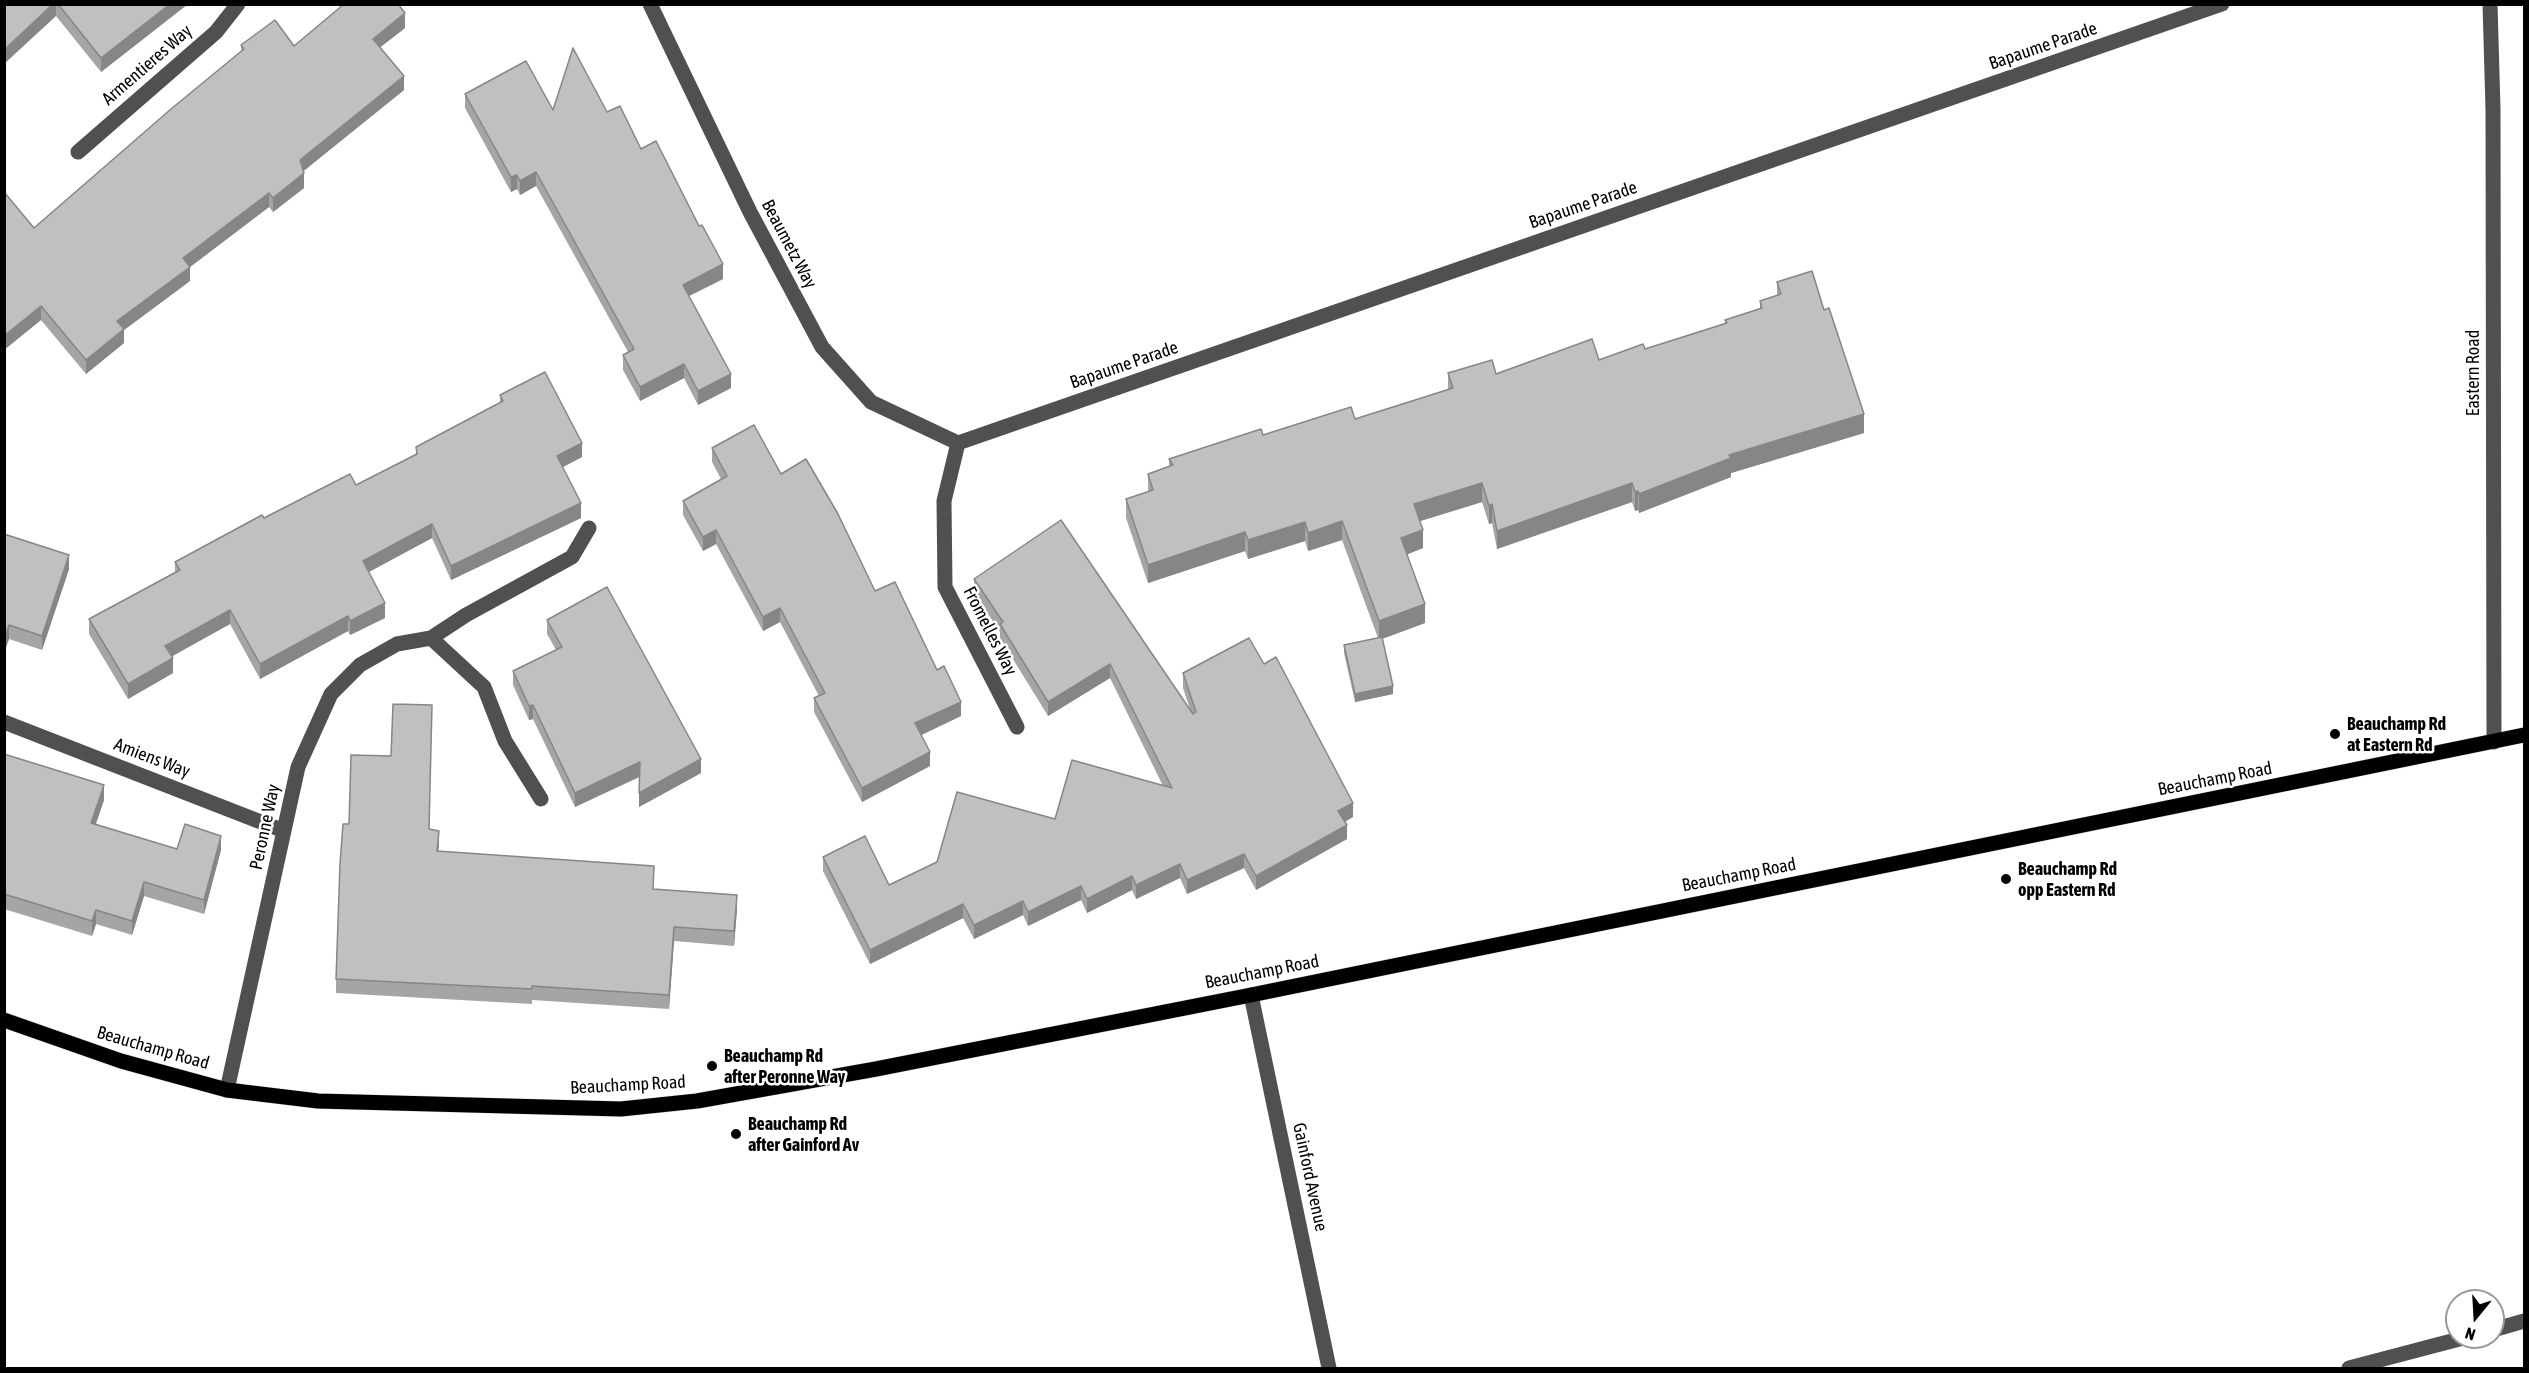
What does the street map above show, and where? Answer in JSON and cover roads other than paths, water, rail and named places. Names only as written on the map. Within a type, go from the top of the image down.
[{"type":"main road","name":"Beauchamp Road","points":[[4,1020],[121,1061],[227,1090],[318,1101],[621,1109],[697,1101],[876,1069],[1251,994],[2524,735]]},
{"type":"street","name":"Armentieres Way","points":[[78,152],[216,32],[238,4]]},
{"type":"street","name":"Beaumetz Way","points":[[650,4],[750,212],[822,347],[871,402],[958,443]]},
{"type":"street","name":"Bapaume Parade","points":[[958,443],[2222,4]]},
{"type":"street","name":"Eastern Road","points":[[2490,4],[2493,109],[2494,742]]},
{"type":"street","name":"Fromelles Way","points":[[958,443],[944,501],[945,587],[1017,727]]},
{"type":"street","name":"Peronne Way","points":[[227,1090],[298,766],[332,694],[360,665],[397,644],[431,638],[466,615],[572,557],[589,528]]},
{"type":"street","points":[[431,638],[484,687],[505,741],[541,799]]},
{"type":"street","name":"Amiens Way","points":[[4,722],[284,831]]},
{"type":"street","name":"Gainford Avenue","points":[[1251,994],[1329,1368]]},
{"type":"street","points":[[2505,1327],[2524,1321]]},
{"type":"street","points":[[2349,1368],[2445,1343]]},
{"type":"place","name":"Beauchamp Rd at Eastern Rd","points":[[2335,734]]},
{"type":"place","name":"Beauchamp Rd opp Eastern Rd","points":[[2006,879]]},
{"type":"place","name":"Beauchamp Rd after Peronne Way","points":[[712,1066]]},
{"type":"place","name":"Beauchamp Rd after Gainford Av","points":[[736,1134]]}]
